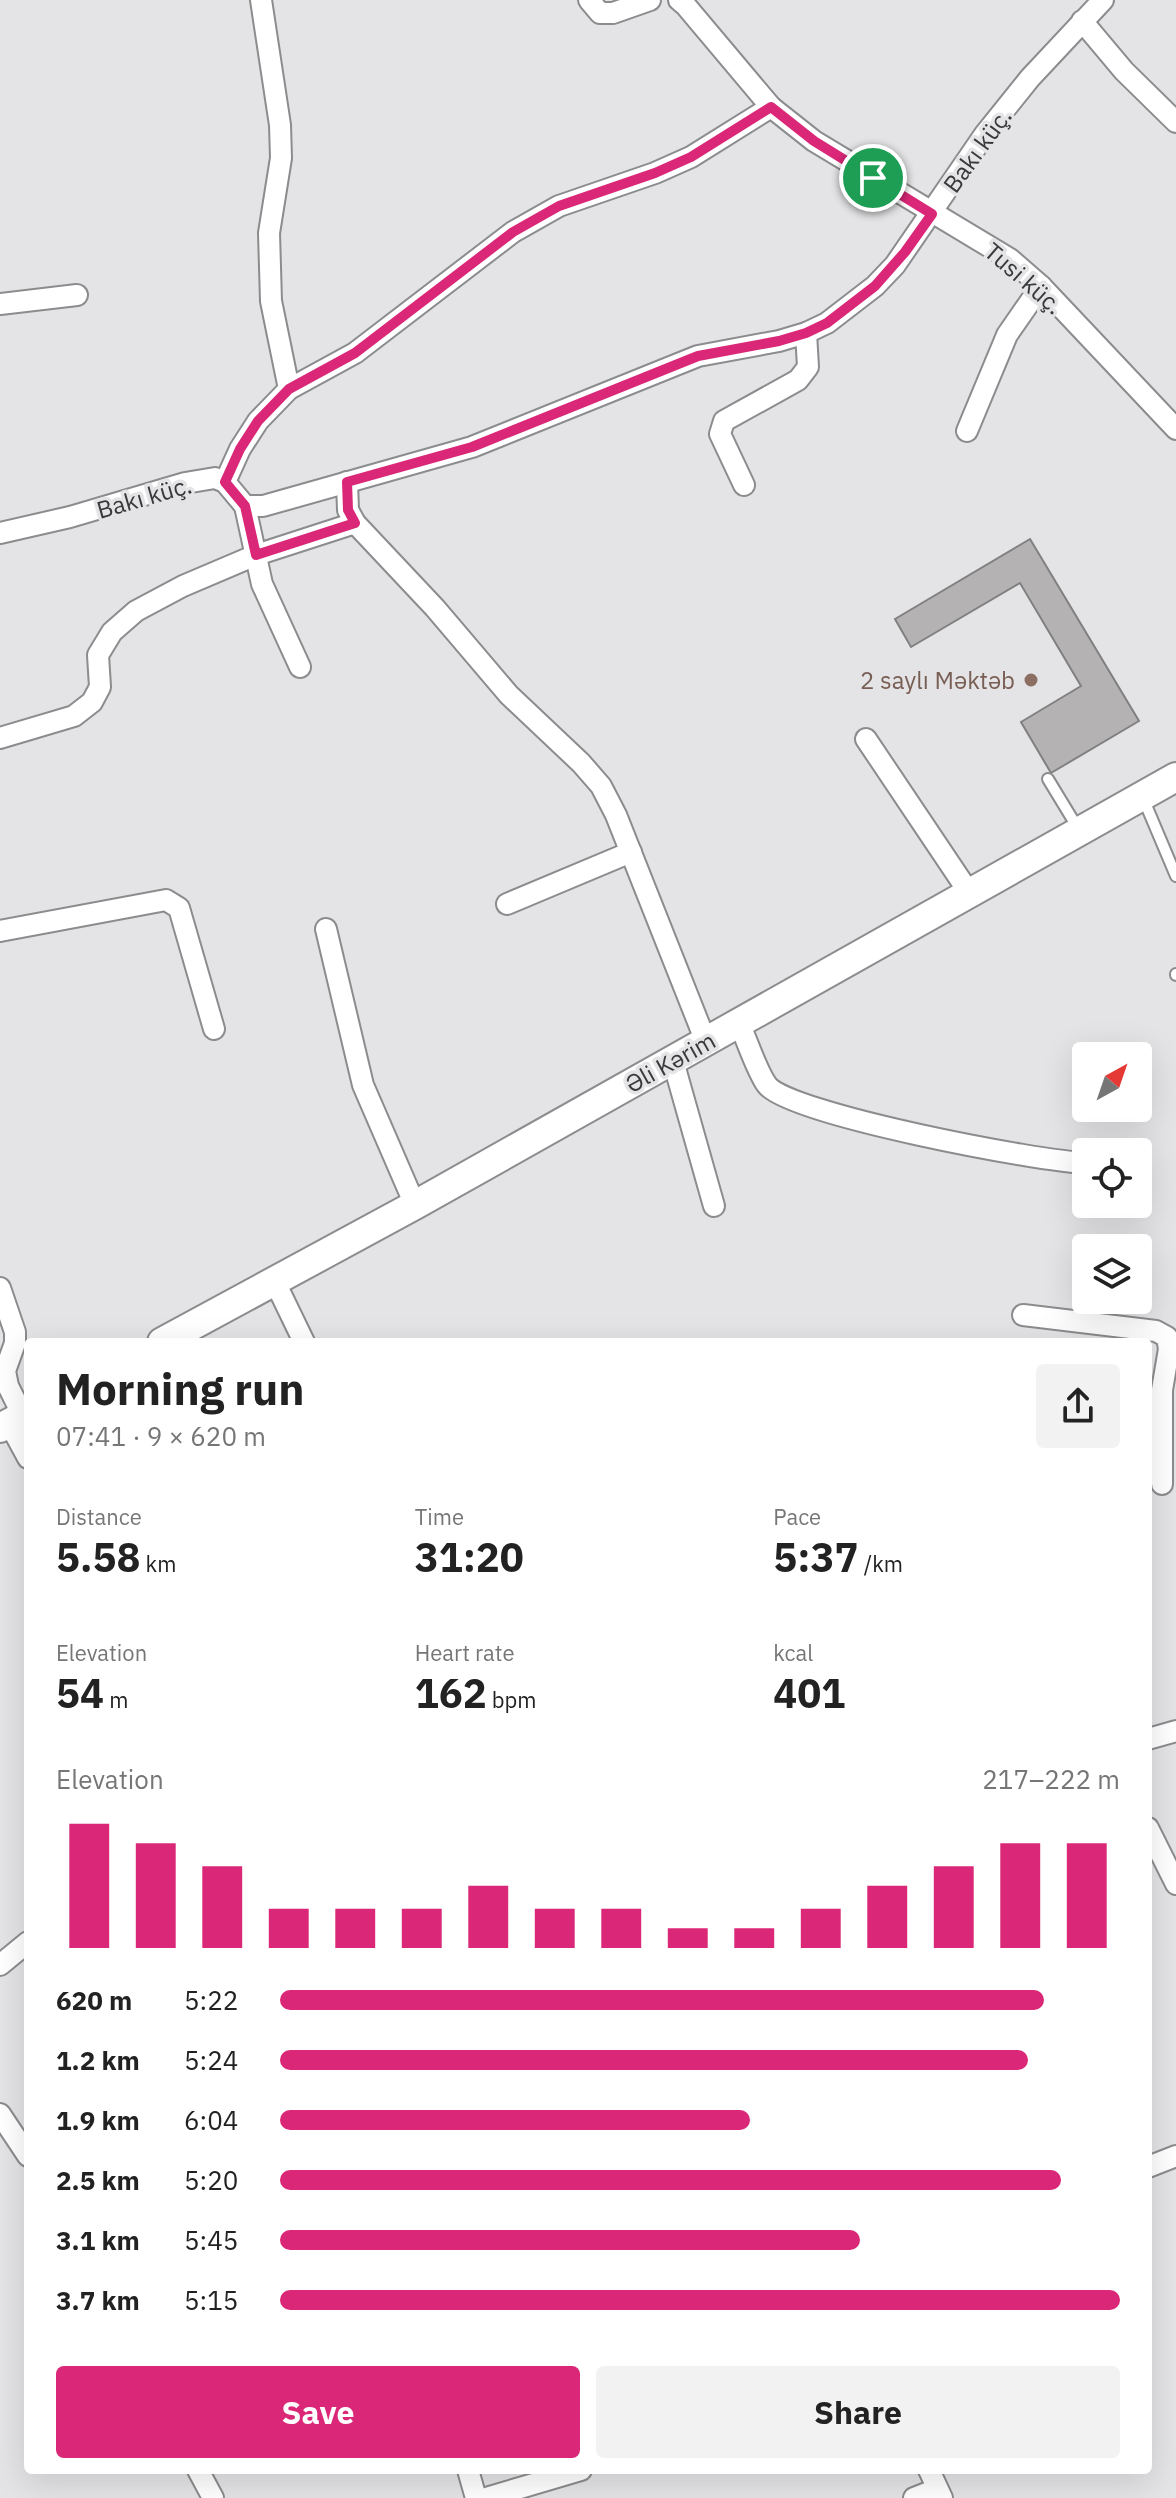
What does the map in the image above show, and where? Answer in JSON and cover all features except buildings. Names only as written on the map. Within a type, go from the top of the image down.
[{"type":"main road","name":"Əli Kərim","points":[[170,1338],[415,1205],[1176,777]]},
{"type":"street","points":[[261,0],[281,158],[269,233],[271,301],[289,389]]},
{"type":"street","points":[[589,0],[600,13],[613,13],[650,0]]},
{"type":"street","name":"Tusi küç.","points":[[679,0],[771,107],[814,141],[1010,259],[1041,286],[1176,429]]},
{"type":"street","points":[[1093,7],[1124,71],[1176,122]]},
{"type":"street","name":"Bakı küç.","points":[[0,533],[70,517],[185,483],[215,478],[225,482],[245,506],[263,506],[472,447],[698,356],[779,341],[827,323],[875,286],[905,252],[985,134],[1093,7]]},
{"type":"street","points":[[225,482],[240,449],[258,421],[289,389],[355,353],[513,232],[559,206],[655,173],[691,157],[771,107]]},
{"type":"street","points":[[967,431],[1007,335],[1041,286]]},
{"type":"street","points":[[0,304],[77,295]]},
{"type":"street","points":[[744,485],[720,434],[724,421],[798,380],[808,367],[806,333]]},
{"type":"street","points":[[347,482],[348,510],[355,523],[435,608],[509,695],[601,786],[616,815],[706,1042]]},
{"type":"street","points":[[245,506],[262,584],[300,667]]},
{"type":"street","points":[[0,738],[74,716],[92,702],[100,687],[98,655],[112,632],[136,611],[256,555],[355,523]]},
{"type":"street","points":[[866,739],[970,894]]},
{"type":"street","points":[[507,904],[631,852]]},
{"type":"street","points":[[0,931],[166,900],[179,908],[214,1029]]},
{"type":"street","points":[[326,929],[363,1085],[415,1205]]},
{"type":"street","points":[[739,1023],[767,1086],[783,1098],[818,1110],[1001,1153],[1072,1161]]},
{"type":"street","points":[[673,1061],[714,1206]]},
{"type":"street","points":[[275,1282],[302,1338]]},
{"type":"street","points":[[0,1288],[15,1332],[15,1343],[5,1371],[24,1446]]},
{"type":"street","points":[[1023,1315],[1156,1331],[1167,1337],[1169,1349],[1162,1390],[1162,1484]]},
{"type":"street","points":[[1152,1738],[1176,1731]]},
{"type":"street","points":[[1152,1836],[1176,1884]]},
{"type":"street","points":[[0,1965],[24,1945]]},
{"type":"street","points":[[0,2114],[24,2144]]},
{"type":"street","points":[[1152,2165],[1176,2156]]},
{"type":"street","points":[[200,2474],[213,2498]]},
{"type":"street","points":[[469,2474],[476,2498]]},
{"type":"street","points":[[486,2498],[567,2474]]},
{"type":"street","points":[[914,2498],[936,2486]]},
{"type":"lane","points":[[1048,779],[1080,832]]},
{"type":"lane","points":[[1143,796],[1176,876]]},
{"type":"place","name":"2 saylı Məktəb","points":[[1031,680]]},
{"type":"route","points":[[771,107],[814,141],[873,178],[932,214],[905,252],[875,286],[827,323],[779,341],[698,356],[472,447],[347,482],[348,510],[355,523],[256,555],[245,506],[225,482],[240,449],[258,421],[289,389],[355,353],[513,232],[559,206],[655,173],[691,157],[771,107]]}]
